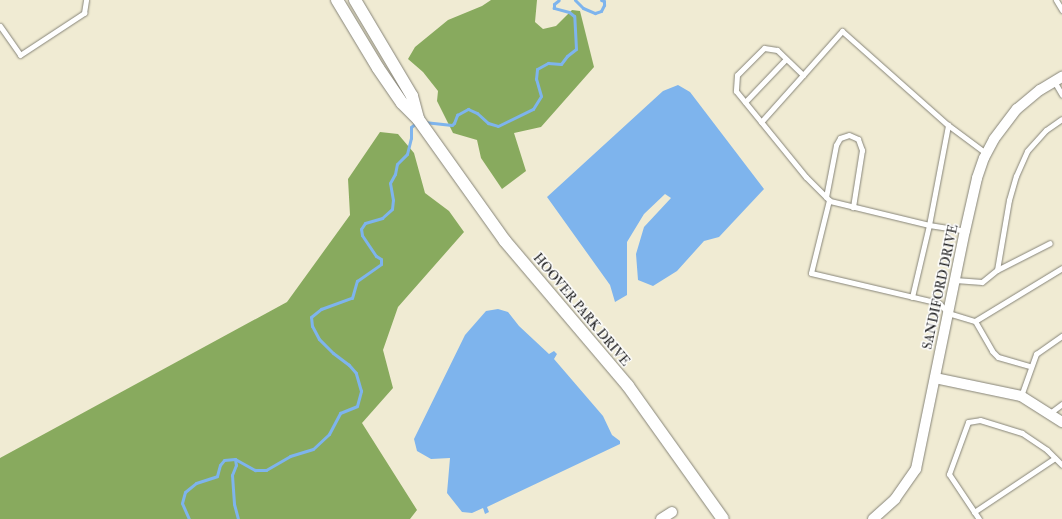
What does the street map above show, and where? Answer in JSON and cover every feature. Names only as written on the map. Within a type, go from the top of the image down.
[{"type":"street","name":"HOOVER PARK DRIVE","points":[[337,0],[378,68],[402,103],[418,119],[505,241],[628,386],[723,519]]},
{"type":"street","name":"HOOVER PARK DRIVE","points":[[355,0],[412,96],[418,119]]},
{"type":"street","name":"SANDIFORD DRIVE","points":[[873,519],[895,499],[916,469],[965,231],[977,178],[987,154],[994,139],[1018,109],[1040,90],[1058,79]]},
{"type":"street","points":[[935,378],[1020,396],[1050,413],[1062,422]]},
{"type":"street","points":[[661,519],[672,512]]},
{"type":"lane","points":[[0,26],[20,55],[84,13],[86,0]]},
{"type":"lane","points":[[1056,0],[1062,10]]},
{"type":"lane","points":[[761,122],[842,31],[948,125],[987,154]]},
{"type":"lane","points":[[803,75],[777,50],[764,48],[738,75],[736,91],[806,177],[827,198],[853,207],[929,225],[965,231]]},
{"type":"lane","points":[[745,102],[786,59]]},
{"type":"lane","points":[[1058,79],[1062,95]]},
{"type":"lane","points":[[997,270],[1009,200],[1016,176],[1027,151],[1046,130],[1062,119]]},
{"type":"lane","points":[[912,297],[929,225],[948,125]]},
{"type":"lane","points":[[853,207],[862,150],[858,139],[850,135],[840,138],[836,145],[827,198],[811,273],[939,303],[948,313],[975,320],[1062,268]]},
{"type":"lane","points":[[955,280],[982,282],[997,270],[1050,243]]},
{"type":"lane","points":[[975,320],[992,351],[998,357],[1030,366]]},
{"type":"lane","points":[[1020,396],[1030,366],[1036,354],[1062,336]]},
{"type":"lane","points":[[1050,413],[1062,404]]},
{"type":"lane","points":[[979,519],[949,474],[968,422],[980,420],[1022,433],[1047,450],[1062,465]]},
{"type":"lane","points":[[974,512],[1055,458]]},
{"type":"green space","points":[[491,0],[537,0],[535,22],[543,29],[556,26],[572,10],[580,11],[594,67],[541,127],[514,133],[526,171],[502,189],[481,158],[477,140],[453,133],[437,101],[438,91],[423,72],[408,59],[415,47],[448,20],[482,6]]},
{"type":"green space","points":[[380,132],[398,134],[414,153],[425,193],[449,211],[464,232],[398,307],[383,350],[393,388],[362,423],[417,510],[410,519],[0,519],[0,458],[287,302],[350,215],[348,179]]},
{"type":"water","points":[[678,85],[690,92],[764,189],[719,237],[704,241],[677,271],[653,286],[638,280],[636,254],[644,227],[671,198],[665,194],[644,214],[627,242],[627,295],[615,302],[610,285],[547,197],[663,91]]},
{"type":"water","points":[[498,309],[508,312],[519,326],[549,354],[554,351],[557,354],[554,359],[603,416],[612,435],[620,441],[620,444],[487,507],[489,512],[485,514],[483,508],[472,513],[462,512],[447,493],[450,458],[431,459],[417,451],[414,439],[465,335],[486,311]]},
{"type":"waterway","points":[[424,122],[452,125],[457,115],[468,109],[477,113],[488,123],[498,126],[533,109],[541,96],[536,79],[537,69],[548,63],[561,64],[567,56],[576,49],[574,16],[569,12],[554,8],[554,4],[559,0]]},
{"type":"waterway","points":[[575,0],[583,8],[595,13],[601,11],[604,5],[604,1],[601,0]]},
{"type":"waterway","points":[[189,519],[182,503],[185,492],[196,483],[217,476],[220,465],[224,460],[235,459],[255,470],[266,470],[290,456],[313,449],[329,434],[340,413],[357,406],[361,391],[356,373],[319,339],[312,326],[311,317],[321,309],[352,298],[357,281],[381,264],[381,259],[376,256],[362,235],[361,229],[365,223],[382,218],[392,209],[393,200],[390,183],[395,174],[397,164],[407,154],[411,138],[411,127],[416,123]]},
{"type":"waterway","points":[[235,459],[236,465],[232,475],[234,504],[238,519]]}]
